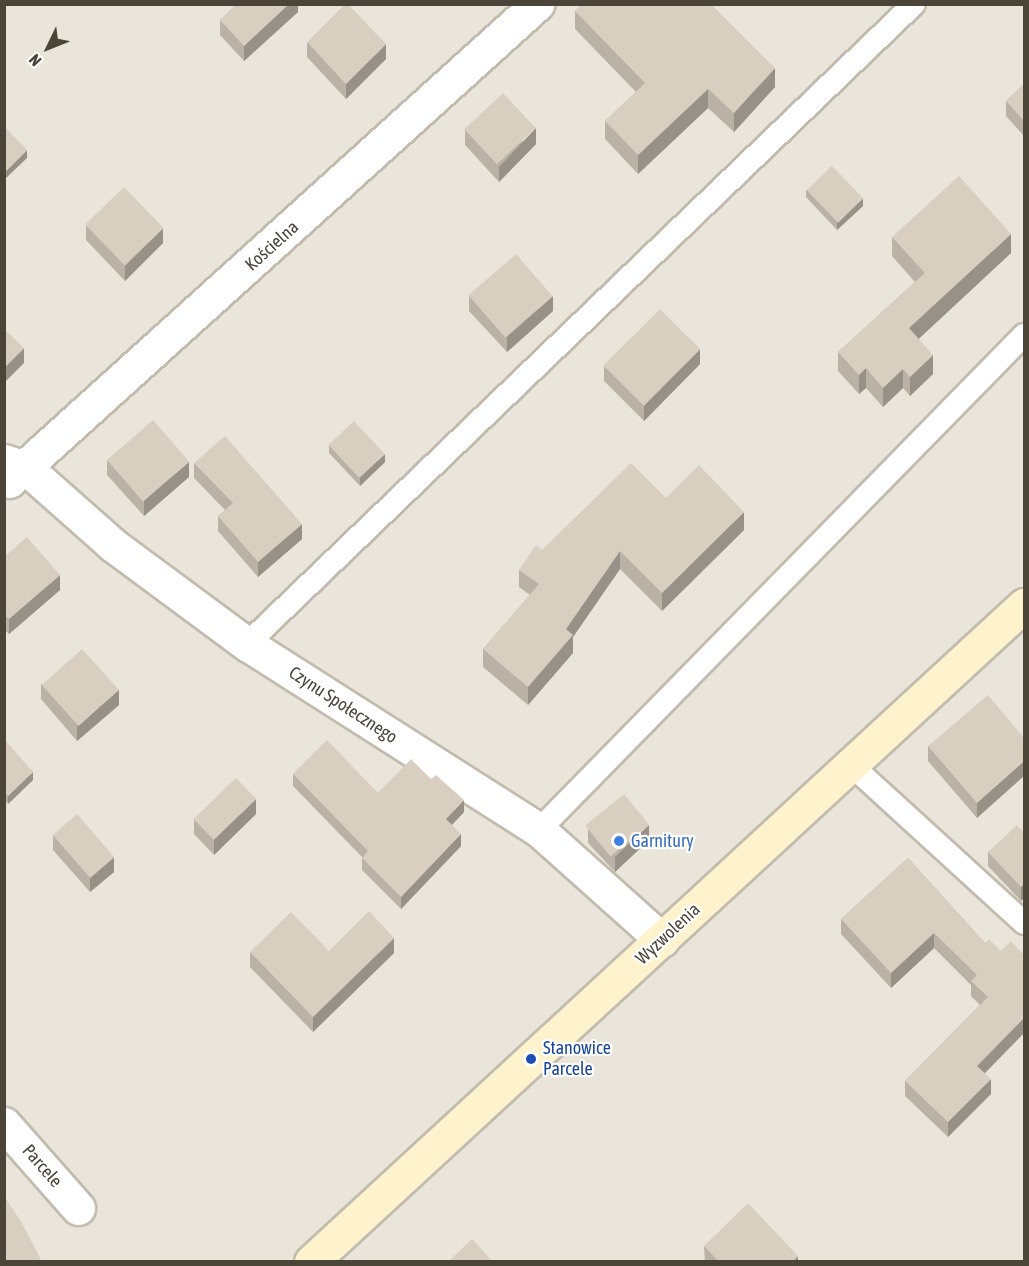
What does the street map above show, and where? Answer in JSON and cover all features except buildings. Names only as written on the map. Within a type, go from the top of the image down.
[{"type":"main road","name":"Wyzwolenia","points":[[310,1262],[1024,605]]},
{"type":"street","name":"Kościelna","points":[[12,471],[537,4]]},
{"type":"street","name":"Czynu Społecznego","points":[[12,471],[247,644],[539,831],[662,940]]},
{"type":"street","name":"Parcele","points":[[4,1124],[78,1208]]},
{"type":"lane","points":[[247,644],[914,4]]},
{"type":"lane","points":[[539,831],[1024,335]]},
{"type":"lane","points":[[850,764],[1024,923]]},
{"type":"shaded area","points":[[5,5],[1024,5],[1024,1261],[5,1261]]},
{"type":"place","name":"Garnitury","points":[[619,841]]},
{"type":"place","name":"Stanowice Parcele","points":[[531,1059]]}]
